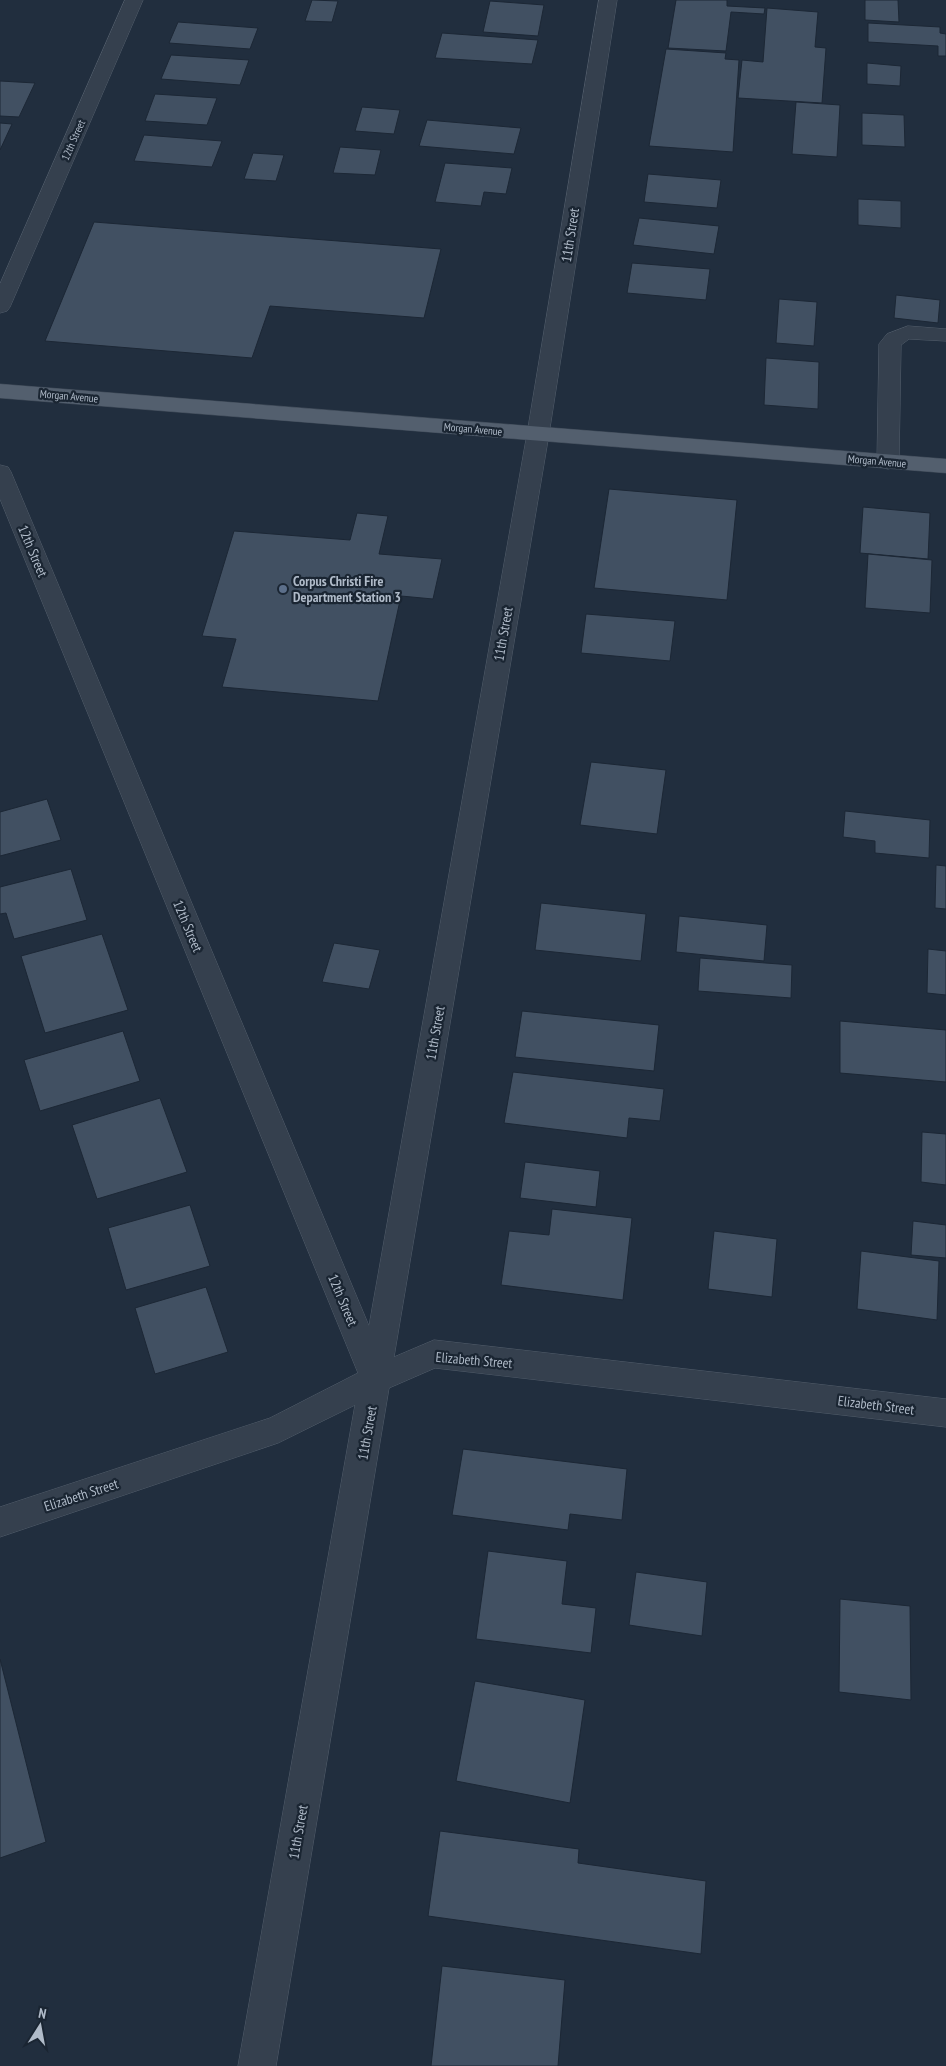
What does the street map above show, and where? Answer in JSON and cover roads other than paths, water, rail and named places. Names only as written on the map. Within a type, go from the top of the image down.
[{"type":"main road","name":"Morgan Avenue","points":[[0,390],[946,466]]},
{"type":"street","name":"12th Street","points":[[0,308],[134,0]]},
{"type":"street","name":"11th Street","points":[[257,2066],[538,434],[608,0]]},
{"type":"street","points":[[888,462],[890,344],[894,337],[905,332],[946,335]]},
{"type":"street","name":"12th Street","points":[[0,472],[376,1379]]},
{"type":"street","name":"Elizabeth Street","points":[[0,1522],[278,1429],[376,1379],[434,1354],[946,1412]]},
{"type":"place","name":"Corpus Christi Fire Department Station 3","points":[[283,589]]}]
